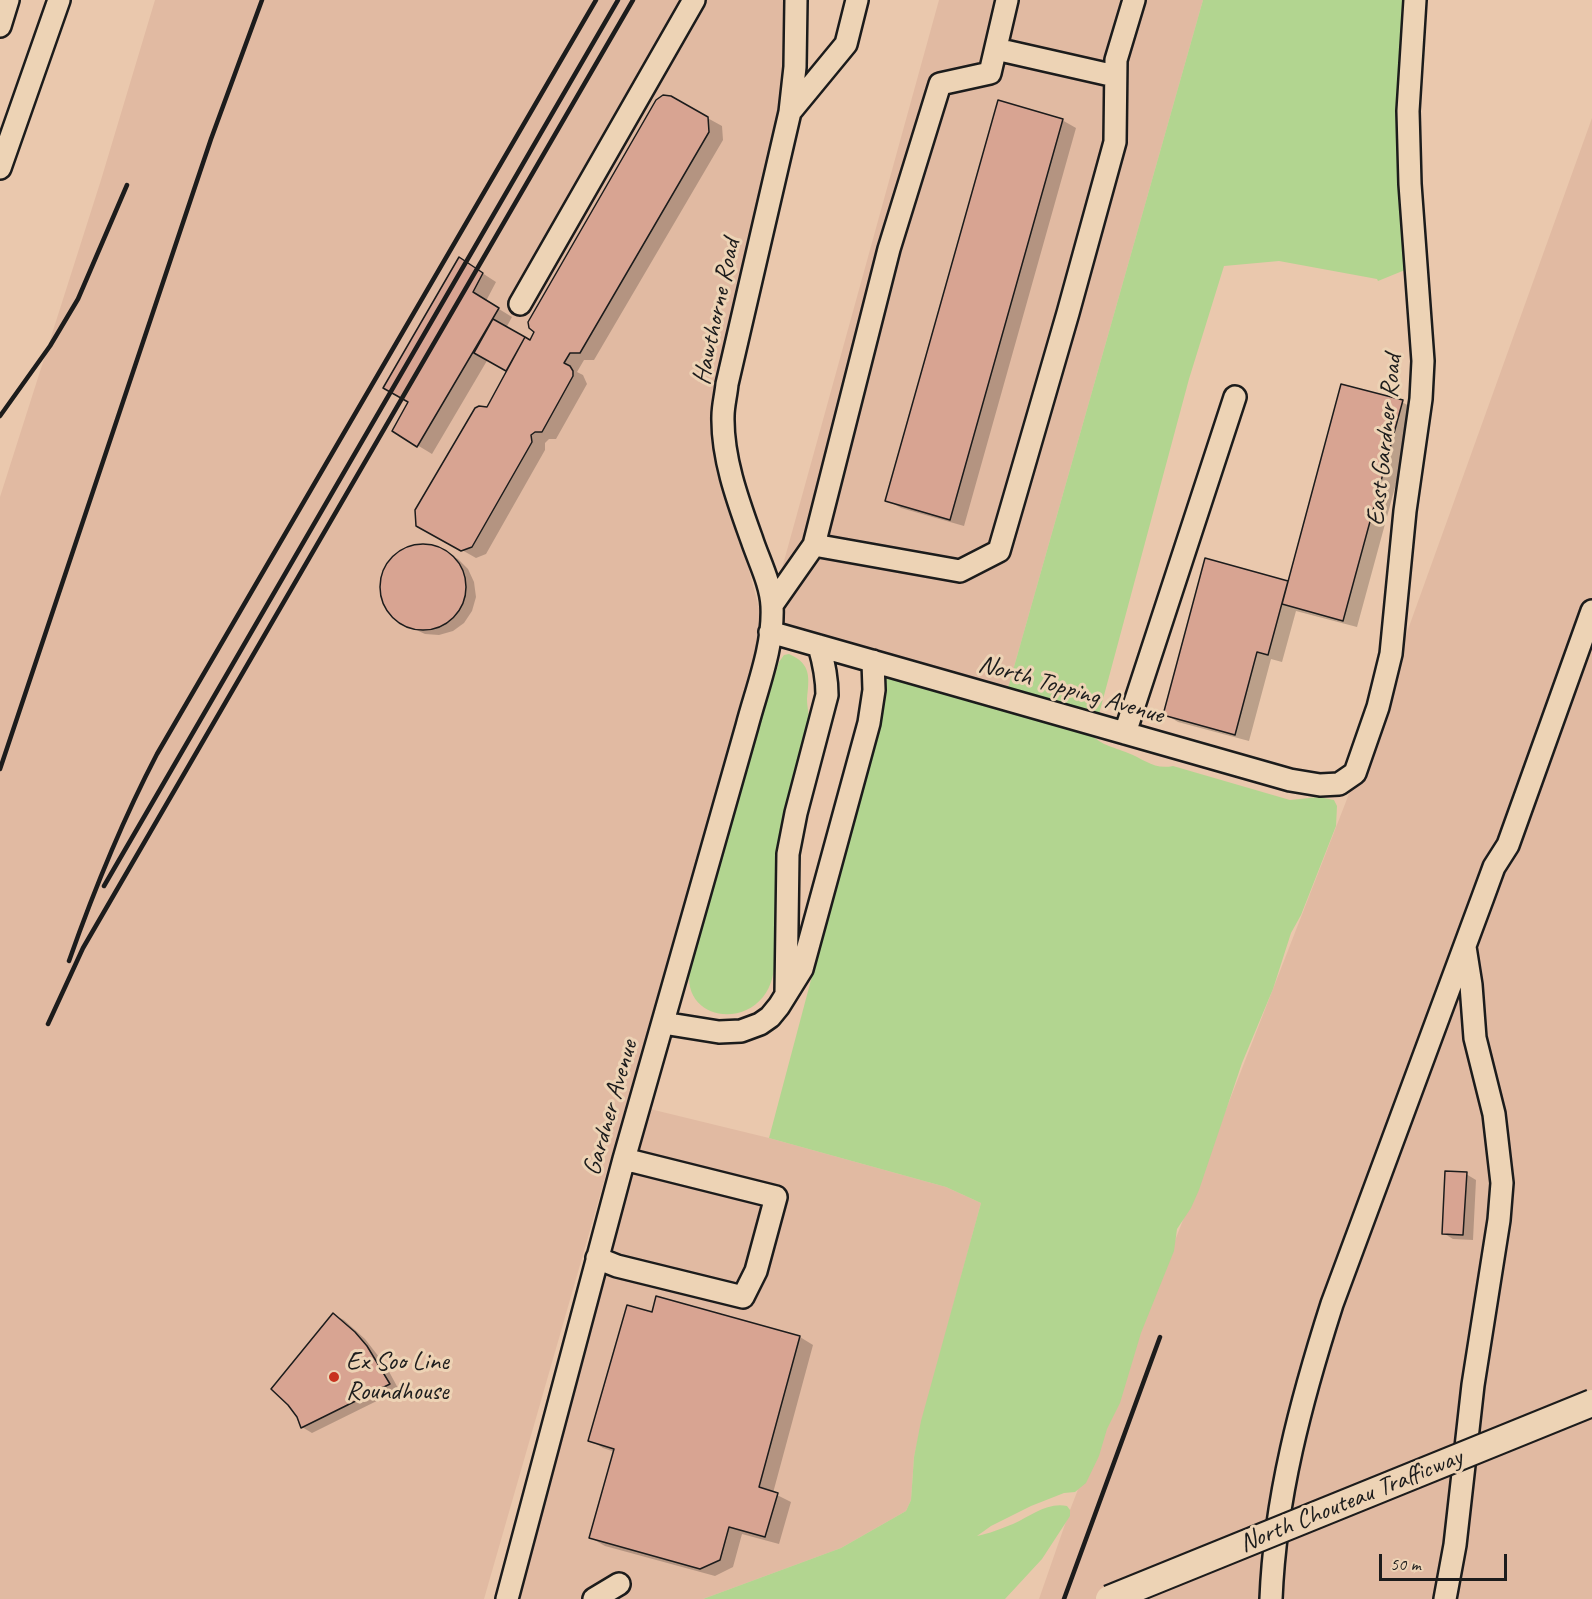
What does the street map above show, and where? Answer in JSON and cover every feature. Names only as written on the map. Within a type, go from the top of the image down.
[{"type":"main road","name":"North Chouteau Trafficway","points":[[1109,1599],[1592,1403]]},
{"type":"street","points":[[0,26],[8,0]]},
{"type":"street","points":[[0,168],[59,0]]},
{"type":"street","points":[[520,304],[694,0]]},
{"type":"street","name":"Hawthorne Road","points":[[770,632],[772,605],[764,573],[738,501],[728,461],[723,417],[727,384],[790,112],[795,67],[796,0]]},
{"type":"street","points":[[790,112],[846,44],[857,0]]},
{"type":"street","points":[[772,605],[814,545],[890,249],[940,84],[990,73],[1007,0]]},
{"type":"street","points":[[814,545],[960,571],[999,551],[1115,142],[1116,60],[1134,0]]},
{"type":"street","name":"East Gardner Road","points":[[1355,773],[1378,707],[1390,654],[1405,511],[1421,399],[1423,361],[1410,184],[1408,111],[1415,0]]},
{"type":"street","points":[[996,49],[1115,76]]},
{"type":"street","points":[[1125,733],[1235,397]]},
{"type":"street","points":[[1271,1599],[1273,1551],[1284,1485],[1292,1442],[1313,1364],[1346,1263],[1494,867],[1508,845],[1592,611]]},
{"type":"street","name":"North Topping Avenue","points":[[770,632],[1290,780],[1320,785],[1339,784],[1355,773]]},
{"type":"street","name":"Gardner Avenue","points":[[507,1599],[597,1258],[747,726],[770,632]]},
{"type":"street","points":[[786,994],[788,854],[796,813],[827,695],[824,662],[819,646]]},
{"type":"street","points":[[663,1023],[720,1032],[741,1031],[760,1024],[770,1017],[802,969],[870,723],[873,662]]},
{"type":"street","points":[[1445,1599],[1455,1545],[1473,1385],[1499,1220],[1502,1183],[1494,1114],[1475,1038],[1471,985],[1464,945]]},
{"type":"street","points":[[597,1258],[617,1266],[743,1297],[756,1270],[776,1197],[624,1159]]},
{"type":"street","points":[[594,1599],[619,1584]]},
{"type":"shaded area","points":[[155,0],[783,0],[782,113],[717,446],[762,620],[755,656],[484,1599],[0,1599],[0,497],[101,180]]},
{"type":"shaded area","points":[[939,0],[1203,0],[1008,688],[778,624],[776,590]]},
{"type":"shaded area","points":[[1592,118],[1592,1599],[1039,1599],[1070,1510],[1347,799]]},
{"type":"shaded area","points":[[650,1109],[769,1138],[946,1187],[981,1203],[922,1421],[914,1457],[911,1500],[906,1511],[841,1548],[703,1599],[515,1599]]},
{"type":"green space","points":[[1203,0],[1403,0],[1397,129],[1405,270],[1378,281],[1279,261],[1224,266],[1189,379],[1099,714],[1008,688]]},
{"type":"green space","points":[[789,654],[802,662],[807,672],[810,723],[771,984],[763,997],[752,1007],[739,1013],[713,1012],[702,1006],[694,997],[689,984],[690,968],[739,793],[779,662],[784,655]]},
{"type":"green space","points":[[884,673],[1090,734],[1104,744],[1155,765],[1173,766],[1290,800],[1319,797],[1334,800],[1337,806],[1336,826],[1301,915],[1291,933],[1273,989],[1242,1063],[1199,1190],[1191,1208],[1177,1229],[1174,1251],[1141,1333],[1120,1403],[1086,1483],[1075,1492],[1064,1493],[1031,1506],[991,1526],[977,1536],[1013,1524],[1039,1510],[1060,1505],[1067,1506],[1070,1516],[1042,1559],[1005,1599],[703,1599],[841,1548],[906,1511],[911,1500],[914,1457],[921,1421],[981,1203],[946,1187],[769,1138],[880,720]]},
{"type":"building","points":[[663,95],[671,96],[708,117],[709,132],[580,353],[570,353],[564,363],[570,366],[573,376],[542,432],[535,432],[531,435],[532,442],[472,547],[461,551],[416,526],[415,510],[475,408],[487,407],[525,337],[530,340],[534,332],[529,328],[528,322],[656,100]]},
{"type":"building","points":[[998,100],[1063,119],[950,520],[885,501]]},
{"type":"building","points":[[459,257],[483,273],[473,292],[499,308],[417,447],[392,431],[408,402],[383,388]]},
{"type":"building","points":[[493,319],[525,337],[506,371],[474,353]]},
{"type":"building","points":[[1341,384],[1403,400],[1343,621],[1282,604]]},
{"type":"building","points":[[423,544],[447,551],[459,563],[466,587],[459,611],[447,623],[423,630],[399,623],[387,611],[380,587],[387,563],[399,551]]},
{"type":"building","points":[[1205,558],[1288,581],[1268,655],[1257,652],[1235,735],[1163,715]]},
{"type":"building","points":[[1445,1171],[1467,1172],[1463,1235],[1442,1234]]},
{"type":"building","points":[[656,1296],[800,1336],[759,1487],[778,1493],[765,1537],[729,1527],[720,1560],[700,1569],[589,1538],[614,1449],[588,1441],[627,1305],[652,1312]]},
{"type":"building","name":"Ex Soo Line Roundhouse","points":[[333,1313],[367,1346],[390,1384],[301,1428],[297,1417],[288,1405],[271,1389]]},
{"type":"railway","points":[[0,769],[211,139],[262,0]]},
{"type":"railway","points":[[69,961],[109,856],[157,754],[596,0]]},
{"type":"railway","points":[[104,886],[618,0]]},
{"type":"railway","points":[[48,1024],[83,948],[633,0]]},
{"type":"railway","points":[[0,416],[50,346],[78,299],[127,185]]},
{"type":"railway","points":[[1064,1599],[1160,1337]]},
{"type":"place","name":"Ex Soo Line Roundhouse","points":[[334,1377]]}]
